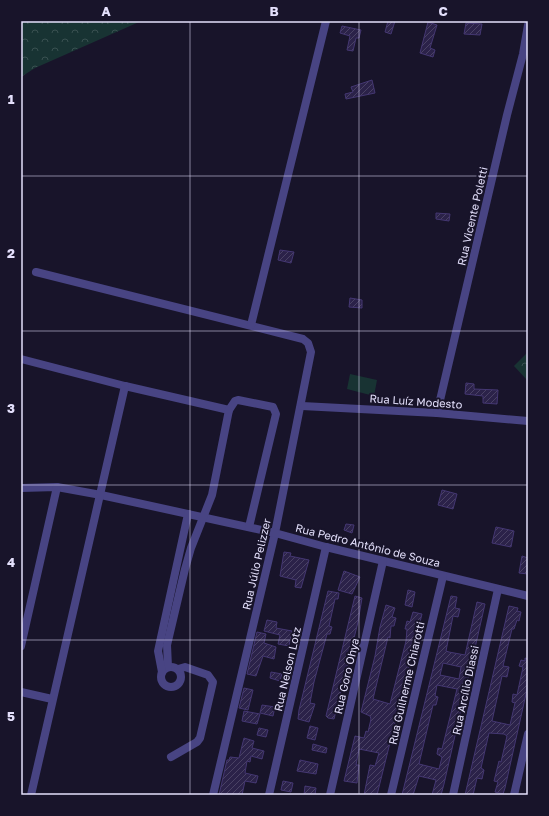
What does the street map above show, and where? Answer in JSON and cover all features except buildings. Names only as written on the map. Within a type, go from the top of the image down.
[{"type":"street","points":[[36,272],[251,325],[326,21]]},
{"type":"street","name":"Rua Vicente Poletti","points":[[437,412],[507,115],[523,54],[528,25]]},
{"type":"street","name":"Rua Júlio Pelizzer","points":[[213,795],[275,533],[302,406],[311,352],[308,343],[303,338],[251,325]]},
{"type":"street","points":[[21,359],[125,386],[229,410]]},
{"type":"street","points":[[31,795],[125,386]]},
{"type":"street","points":[[178,669],[181,679],[174,687],[168,686],[162,682],[165,670],[167,646],[184,569],[212,495],[229,410],[235,401],[238,400],[273,407],[276,414],[249,527]]},
{"type":"street","name":"Rua Luíz Modesto","points":[[302,406],[437,412],[528,421]]},
{"type":"street","points":[[21,646],[57,486]]},
{"type":"street","name":"Rua Pedro Antônio de Souza","points":[[21,488],[57,486],[101,494],[275,533],[326,547],[528,596]]},
{"type":"street","points":[[165,670],[158,652],[188,514]]},
{"type":"street","name":"Rua Nelson Lotz","points":[[269,795],[326,547]]},
{"type":"street","name":"Rua Goro Ohya","points":[[330,795],[383,561]]},
{"type":"street","name":"Rua Guilherme Chiarotti","points":[[391,795],[443,576]]},
{"type":"street","name":"Rua Arcílio Diassi","points":[[453,795],[498,589]]},
{"type":"street","points":[[165,670],[185,667],[208,675],[212,682],[200,738],[171,757]]},
{"type":"street","points":[[21,692],[52,699]]},
{"type":"street","points":[[514,795],[528,734]]},
{"type":"green space","points":[[21,21],[148,21],[139,22],[35,68],[21,77]]},
{"type":"green space","points":[[528,352],[528,381],[514,366]]},
{"type":"green space","points":[[350,374],[377,380],[374,396],[347,389]]}]
